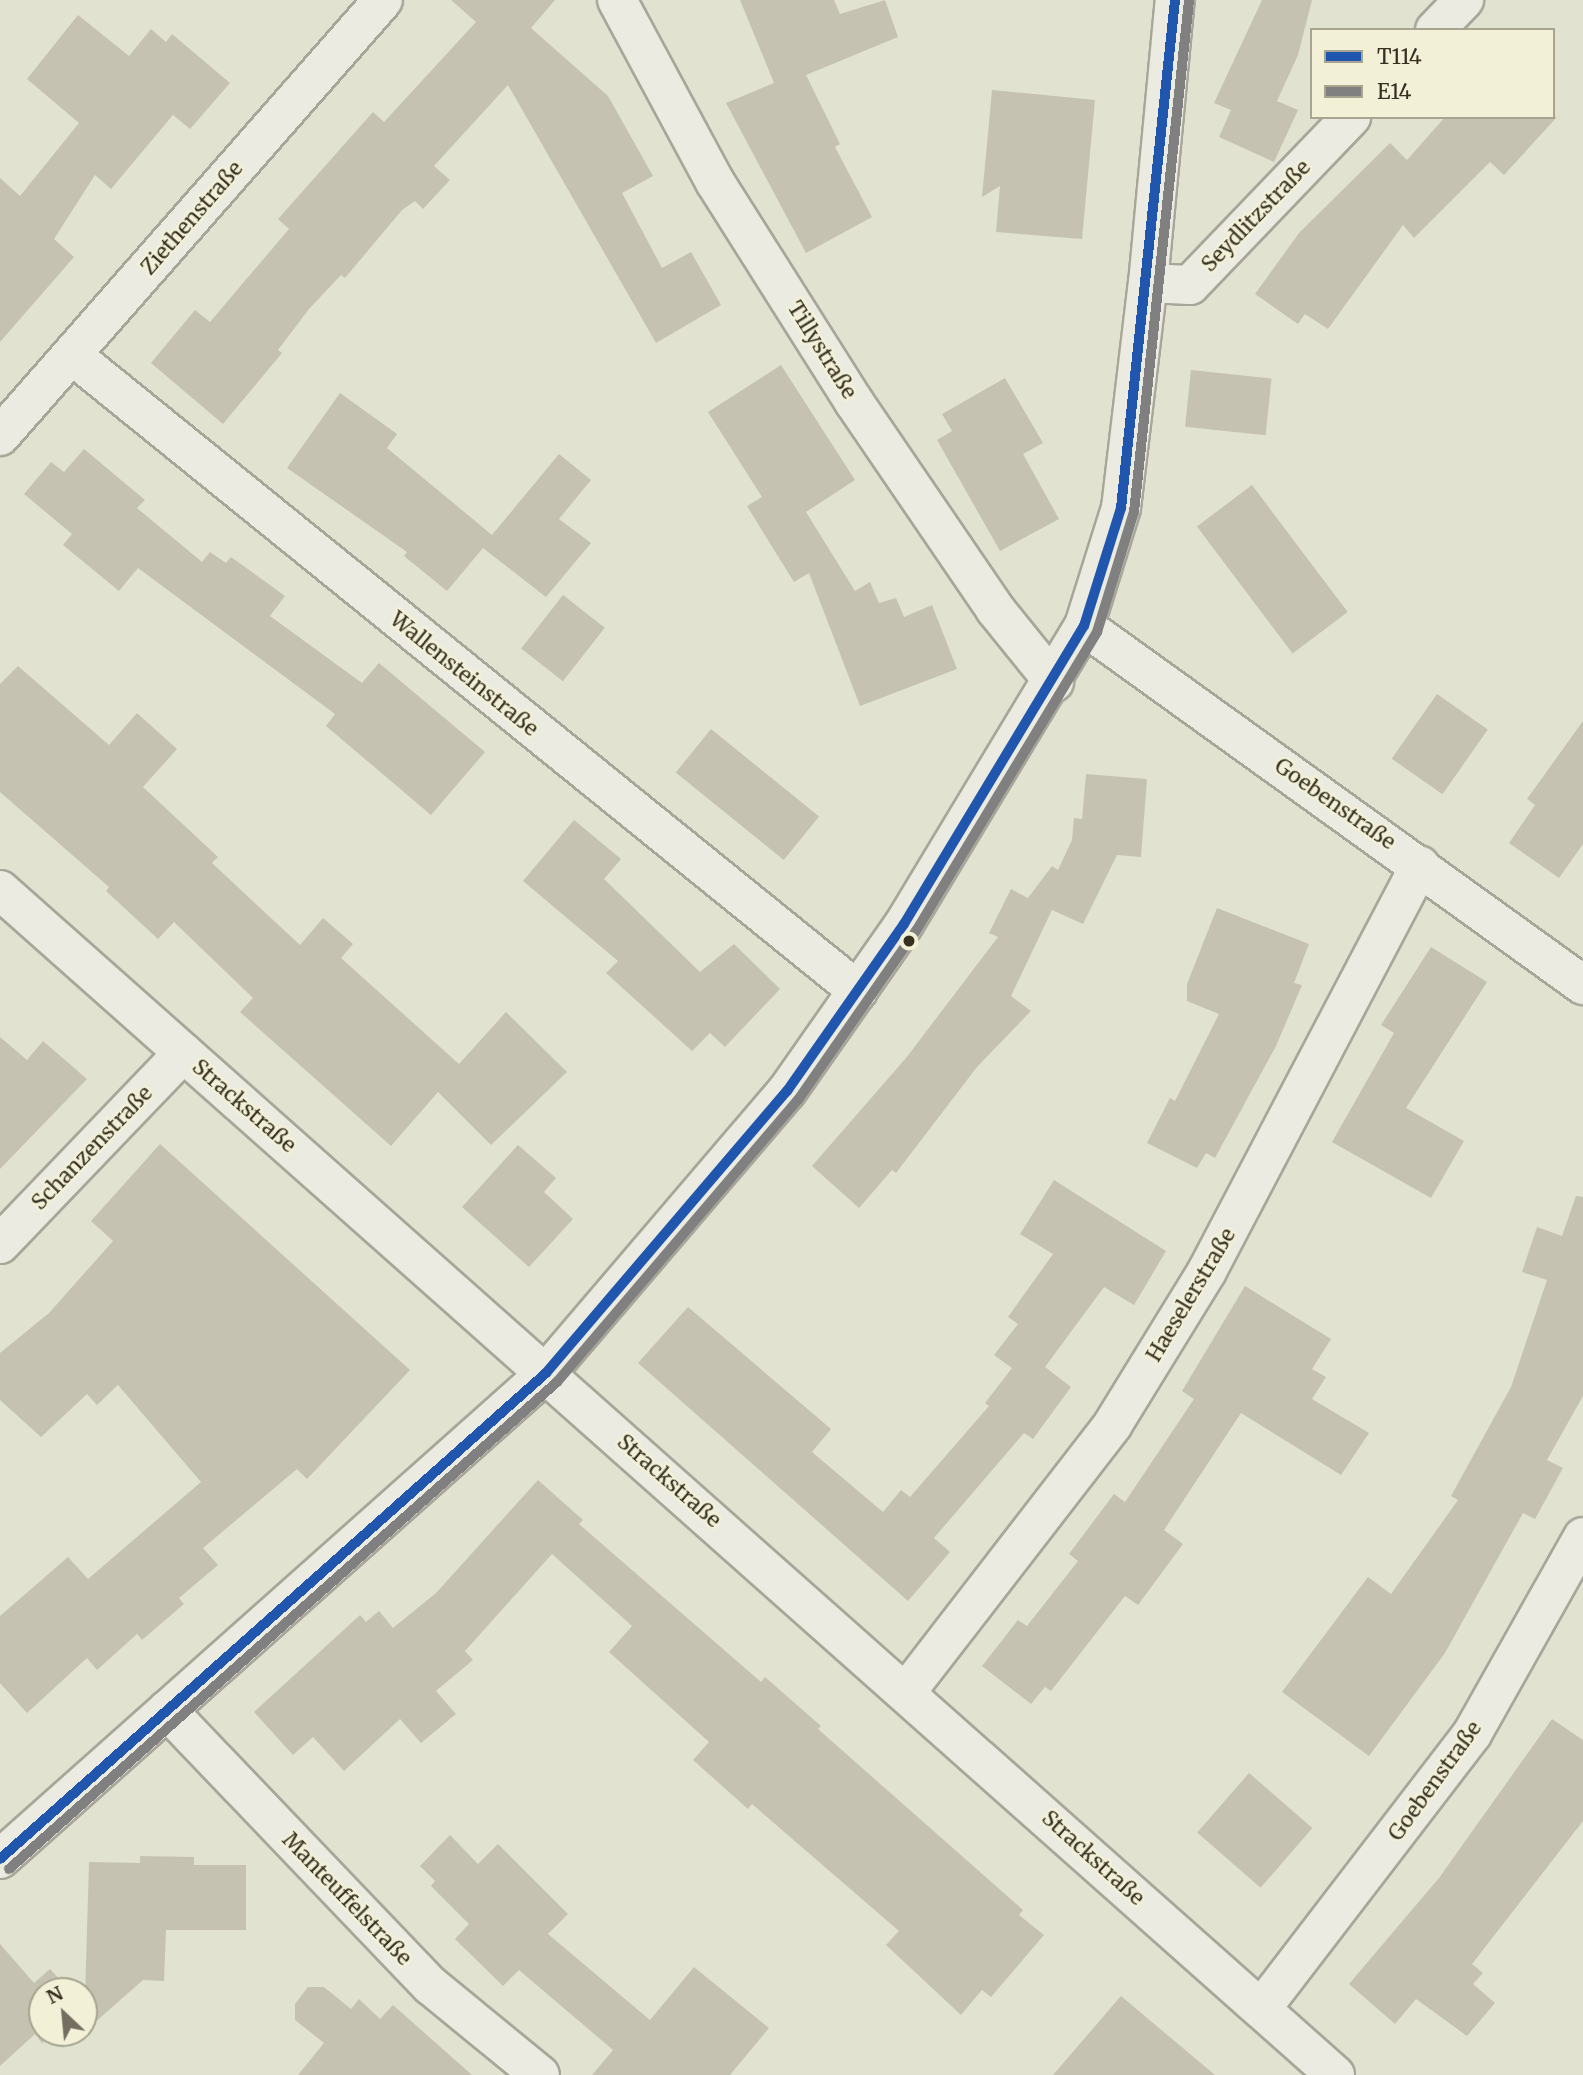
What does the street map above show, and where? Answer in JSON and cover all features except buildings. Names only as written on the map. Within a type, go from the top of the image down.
[{"type":"street","name":"Ziethenstraße","points":[[0,436],[383,0]]},
{"type":"street","name":"Tillystraße","points":[[617,0],[715,182],[854,402],[995,609],[1054,682]]},
{"type":"street","points":[[0,1859],[546,1373],[711,1184],[786,1091],[858,991],[1054,682],[1084,626],[1121,508],[1148,283],[1175,0]]},
{"type":"street","points":[[1437,28],[1464,0]]},
{"type":"street","name":"Seydlitzstraße","points":[[1148,283],[1190,285],[1349,119]]},
{"type":"street","name":"Wallensteinstraße","points":[[72,355],[858,991]]},
{"type":"street","name":"Goebenstraße","points":[[1084,626],[1420,865],[1583,985]]},
{"type":"street","name":"Haeselerstraße","points":[[906,1691],[1120,1412],[1214,1258],[1420,865]]},
{"type":"street","name":"Strackstraße","points":[[0,890],[1261,2008],[1313,2069]]},
{"type":"street","name":"Schanzenstraße","points":[[0,1244],[183,1053]]},
{"type":"street","name":"Goebenstraße","points":[[1261,2008],[1472,1734],[1583,1536]]},
{"type":"street","name":"Manteuffelstraße","points":[[167,1710],[429,1985],[540,2075]]},
{"type":"transit line","name":"T114","points":[[0,1859],[546,1373],[787,1091],[904,924],[1084,626],[1121,508],[1175,0]]},
{"type":"transit line","name":"E14","points":[[9,1869],[557,1382],[798,1100],[916,931],[1097,632],[1134,512],[1189,1]]}]
